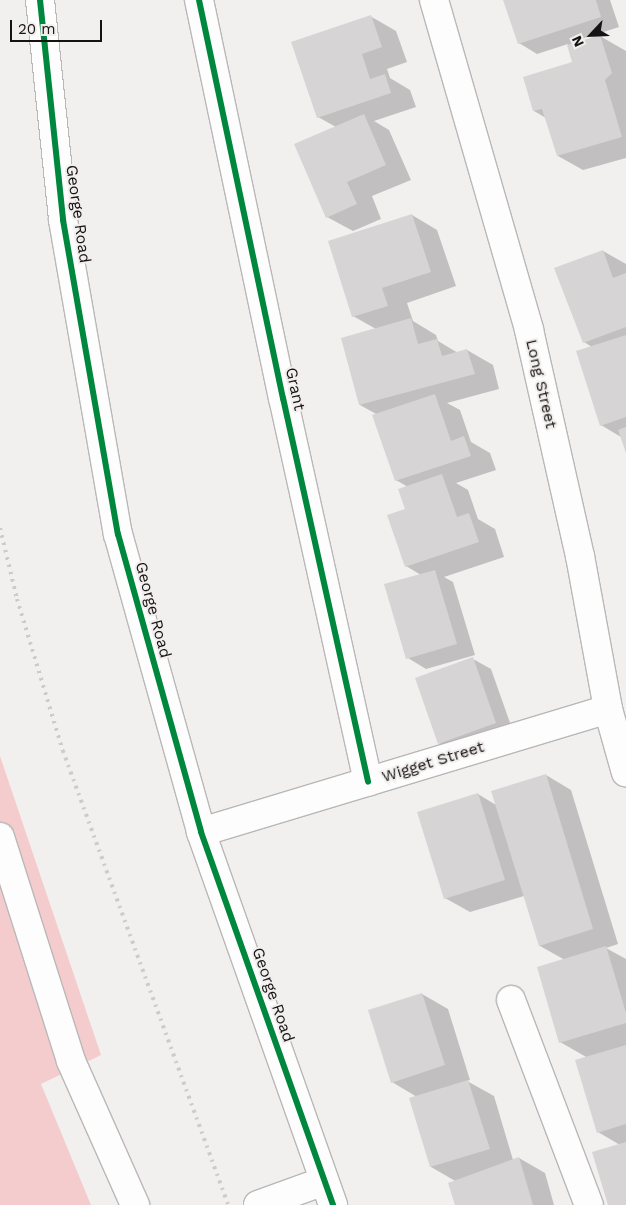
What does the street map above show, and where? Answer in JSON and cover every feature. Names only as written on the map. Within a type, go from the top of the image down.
[{"type":"street","name":"George Road","points":[[40,0],[63,220],[118,534],[200,832],[328,1193]]},
{"type":"street","name":"Grant","points":[[199,0],[283,398],[368,782]]},
{"type":"street","name":"Long Street","points":[[434,0],[528,330],[580,556],[608,709],[626,773]]},
{"type":"street","name":"Wigget Street","points":[[200,832],[608,709]]},
{"type":"street","points":[[0,837],[71,1061],[135,1205]]},
{"type":"street","points":[[511,1000],[589,1205]]},
{"type":"street","points":[[258,1205],[328,1193]]},
{"type":"shaded area","points":[[0,756],[101,1055],[41,1084],[91,1205],[0,1205]]},
{"type":"building","points":[[503,0],[596,0],[601,17],[518,44]]},
{"type":"building","points":[[371,15],[382,47],[362,54],[370,79],[385,74],[391,93],[317,118],[291,42]]},
{"type":"building","points":[[600,35],[612,73],[605,80],[622,137],[557,156],[542,109],[533,111],[523,77],[572,62],[567,45]]},
{"type":"building","points":[[364,114],[386,165],[347,182],[357,204],[326,218],[294,144]]},
{"type":"building","points":[[412,214],[431,272],[382,288],[388,306],[352,317],[328,241]]},
{"type":"building","points":[[603,250],[613,278],[626,273],[626,327],[583,343],[554,268]]},
{"type":"building","points":[[411,318],[418,344],[437,339],[442,356],[467,349],[475,374],[359,405],[341,338]]},
{"type":"building","points":[[626,335],[626,417],[600,426],[576,351]]},
{"type":"building","points":[[435,394],[451,441],[464,436],[471,456],[395,481],[372,415]]},
{"type":"building","points":[[626,427],[626,453],[618,430]]},
{"type":"building","points":[[442,474],[457,517],[469,513],[479,542],[405,567],[387,515],[405,509],[398,489]]},
{"type":"building","points":[[435,570],[457,644],[406,659],[384,584]]},
{"type":"building","points":[[473,657],[496,723],[438,744],[415,678]]},
{"type":"building","points":[[546,774],[593,929],[539,946],[491,791]]},
{"type":"building","points":[[478,793],[505,880],[444,899],[417,812]]},
{"type":"building","points":[[606,946],[626,1013],[626,1023],[559,1043],[537,967]]},
{"type":"building","points":[[422,993],[445,1065],[391,1083],[368,1010]]},
{"type":"building","points":[[626,1045],[626,1124],[597,1133],[575,1060]]},
{"type":"building","points":[[468,1080],[490,1149],[430,1167],[409,1098]]},
{"type":"building","points":[[626,1142],[626,1205],[608,1205],[592,1152]]},
{"type":"building","points":[[519,1157],[533,1205],[455,1205],[448,1183]]},
{"type":"railway","points":[[0,528],[17,599],[63,751],[228,1205]]},
{"type":"cycle path","points":[[40,0],[63,220],[118,534],[201,832],[333,1205]]},
{"type":"cycle path","points":[[199,0],[283,398],[368,782]]}]
